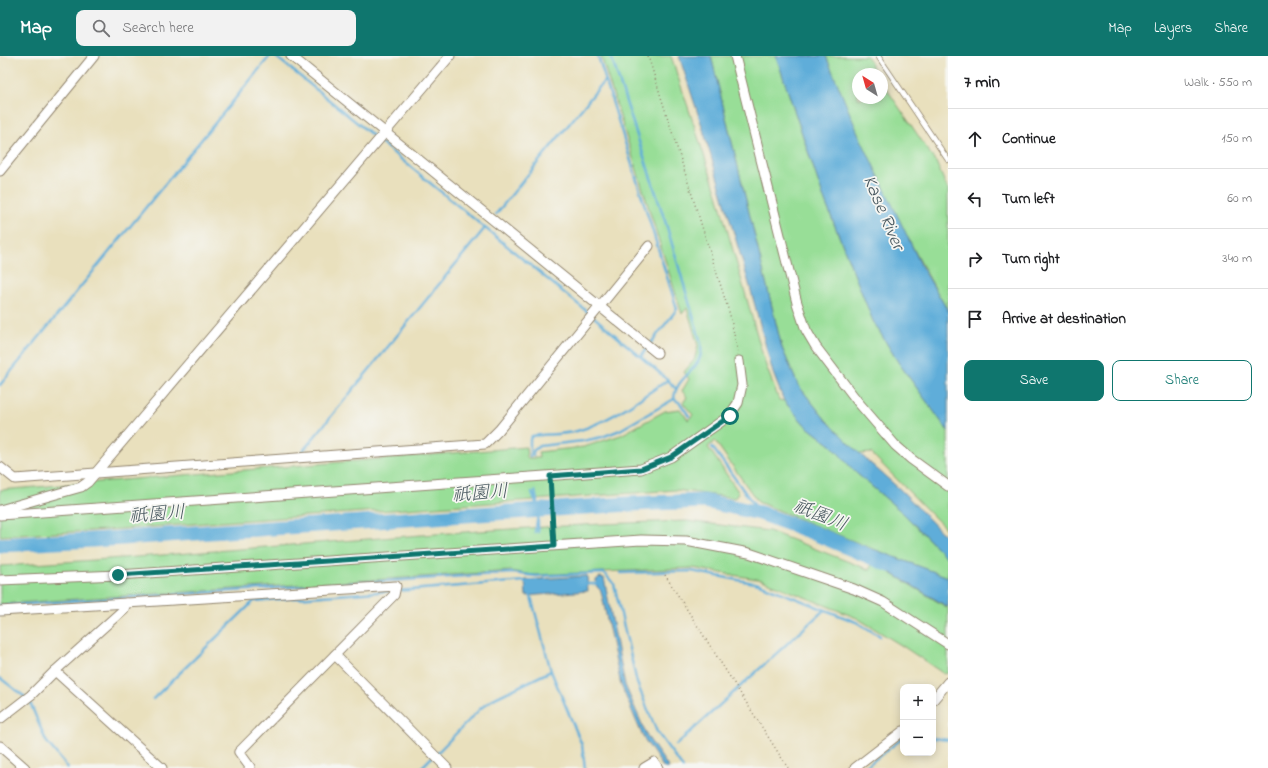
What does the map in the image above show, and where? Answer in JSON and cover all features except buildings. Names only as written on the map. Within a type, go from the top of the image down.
[{"type":"street","points":[[0,171],[94,56]]},
{"type":"street","points":[[291,56],[656,353]]},
{"type":"street","points":[[0,510],[81,487],[95,474],[376,145],[450,56]]},
{"type":"street","points":[[735,56],[797,303],[806,330],[837,377],[878,427],[911,459],[948,486]]},
{"type":"street","points":[[0,467],[15,479],[485,444],[499,430],[649,246]]},
{"type":"street","points":[[0,515],[641,469],[671,457],[730,416],[738,403],[742,385],[739,361]]},
{"type":"street","points":[[0,580],[118,575],[656,540],[686,541],[737,550],[861,593],[903,614],[948,644]]},
{"type":"street","points":[[0,611],[126,603],[395,591],[335,656],[239,752],[250,767],[249,768]]},
{"type":"street","points":[[0,719],[27,698],[124,609],[126,603]]},
{"type":"street","points":[[335,656],[447,768]]},
{"type":"street","points":[[55,671],[162,768]]},
{"type":"street","points":[[936,696],[948,682]]},
{"type":"street","points":[[855,768],[900,733]]},
{"type":"street","points":[[0,746],[24,768]]},
{"type":"street","points":[[644,768],[654,762],[658,768]]},
{"type":"lane","points":[[878,56],[948,160]]},
{"type":"path","points":[[648,56],[730,316],[739,361]]},
{"type":"path","points":[[550,476],[554,546]]},
{"type":"path","points":[[665,575],[788,768]]},
{"type":"green space","points":[[601,56],[671,56],[717,194],[765,363],[779,400],[784,401],[806,426],[832,446],[855,472],[904,514],[948,559],[948,577],[873,549],[758,502],[715,441],[708,447],[739,493],[736,498],[676,490],[107,530],[0,536],[0,490],[526,447],[527,458],[539,458],[538,452],[584,447],[621,435],[665,411],[680,409],[688,420],[693,415],[683,403],[687,397],[682,391],[689,379],[684,372],[694,360],[698,346],[687,308],[682,314]]},
{"type":"green space","points":[[711,56],[776,56],[823,196],[873,321],[898,362],[948,431],[948,531],[871,453],[860,454],[825,419],[798,385],[782,348]]},
{"type":"green space","points":[[826,56],[867,56],[873,68],[852,68],[852,104],[888,104],[888,91],[936,162],[948,190],[948,311],[882,186]]},
{"type":"green space","points":[[687,521],[769,531],[870,570],[871,561],[948,608],[948,673],[944,674],[857,618],[762,580],[693,568],[533,575],[511,571],[0,604],[0,566],[86,561],[429,534],[601,524]]},
{"type":"water","points":[[679,56],[711,56],[782,348],[798,385],[825,419],[860,454],[903,492],[948,539],[948,559],[904,514],[855,472],[832,446],[806,426],[784,401],[773,373],[750,287],[702,126]]},
{"type":"water","name":"Kase River","points":[[776,56],[826,56],[858,133],[922,267],[948,311],[948,431],[898,362],[873,321],[823,196]]},
{"type":"water","points":[[873,549],[948,577],[948,607],[871,561]]},
{"type":"water","points":[[587,576],[588,591],[526,596],[525,580]]},
{"type":"water","points":[[600,577],[604,578],[625,685],[647,736],[669,768],[664,768],[643,737],[621,685],[601,591],[597,587],[596,580]]},
{"type":"waterway","points":[[0,385],[270,56]]},
{"type":"waterway","points":[[275,56],[377,139]]},
{"type":"waterway","points":[[598,56],[677,309],[641,356]]},
{"type":"waterway","points":[[611,56],[667,227],[701,343],[699,360],[695,367],[680,383],[676,390],[674,399]]},
{"type":"waterway","points":[[496,214],[605,80]]},
{"type":"waterway","points":[[380,142],[590,314]]},
{"type":"waterway","points":[[302,452],[485,228]]},
{"type":"waterway","points":[[530,456],[530,439],[532,436],[566,433],[589,427],[624,409],[668,380],[594,317]]},
{"type":"waterway","points":[[668,380],[675,388]]},
{"type":"waterway","points":[[674,399],[680,403],[689,416]]},
{"type":"waterway","points":[[533,455],[533,451],[539,446],[583,441],[602,437],[620,430],[674,399]]},
{"type":"waterway","points":[[712,447],[760,513]]},
{"type":"waterway","points":[[535,491],[537,501]]},
{"type":"waterway","name":"祇園川","points":[[532,492],[539,510],[535,532]]},
{"type":"waterway","name":"祇園川","points":[[0,545],[630,504],[704,501],[760,513],[814,533],[890,565]]},
{"type":"waterway","points":[[538,521],[538,532]]},
{"type":"waterway","points":[[621,573],[691,571],[759,584],[856,622],[880,636]]},
{"type":"waterway","points":[[0,606],[512,573],[536,576],[604,573],[614,584],[637,683],[657,732],[683,768]]},
{"type":"waterway","points":[[397,591],[525,581],[527,584]]},
{"type":"waterway","points":[[586,584],[599,584]]},
{"type":"waterway","points":[[153,699],[254,601],[392,591]]},
{"type":"waterway","points":[[530,593],[551,671],[582,745],[585,768]]},
{"type":"waterway","points":[[676,745],[824,610]]},
{"type":"waterway","points":[[436,754],[481,708],[493,699],[551,671]]},
{"type":"waterway","points":[[0,678],[25,697]]},
{"type":"waterway","points":[[29,700],[46,741],[68,768]]},
{"type":"waterway","points":[[936,738],[948,740]]},
{"type":"waterway","points":[[864,768],[900,740]]},
{"type":"waterway","points":[[421,768],[432,757]]},
{"type":"route","points":[[118,575],[554,546],[550,476],[641,469],[658,464],[671,457],[730,416]]}]
